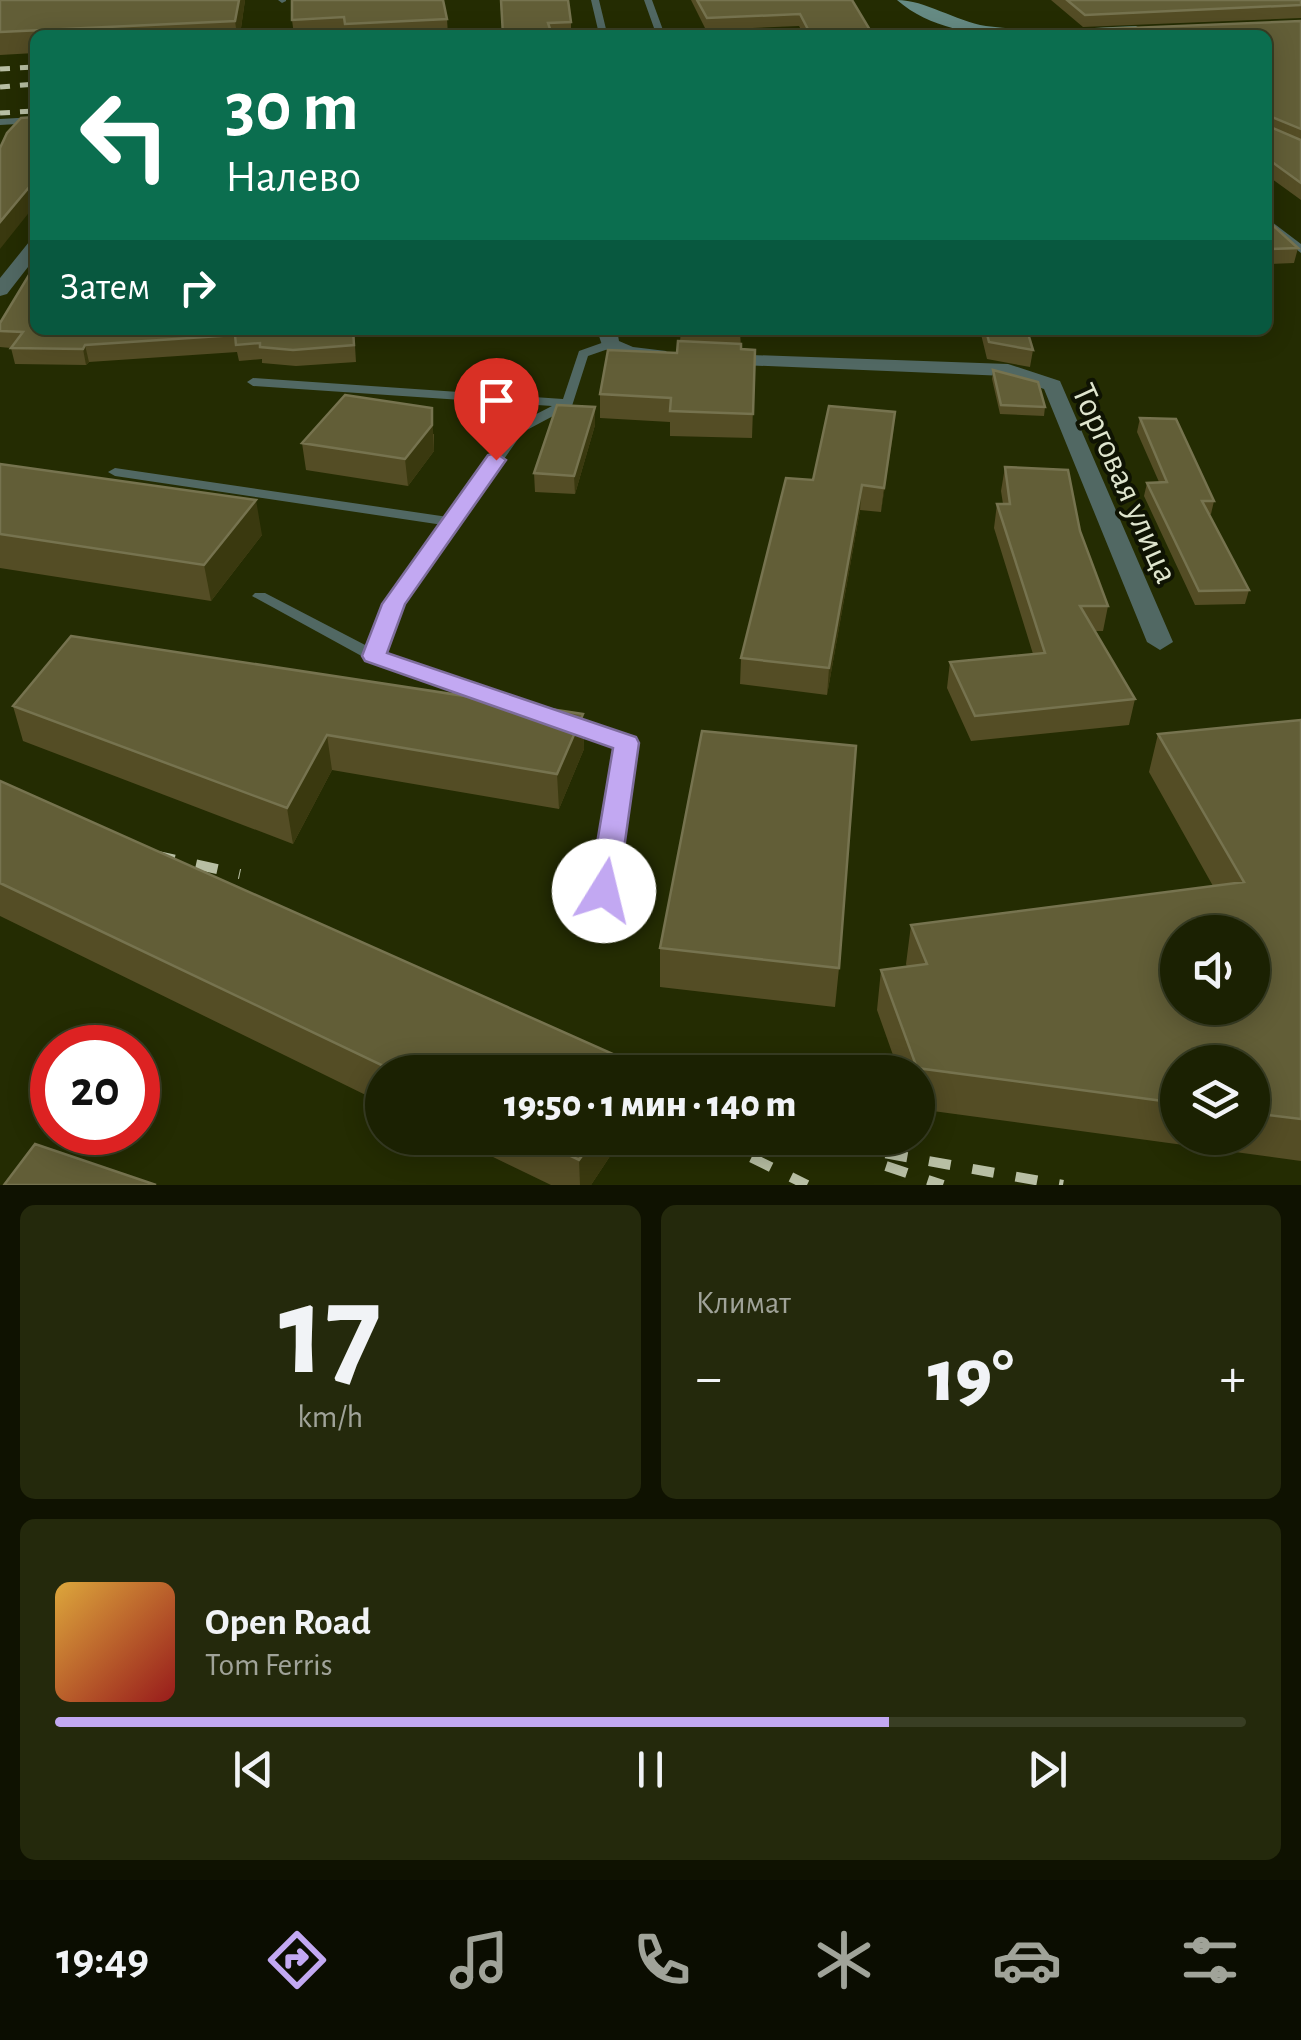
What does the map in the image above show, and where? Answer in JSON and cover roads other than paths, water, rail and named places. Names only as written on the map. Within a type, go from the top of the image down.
[{"type":"main road","points":[[907,3],[951,22],[1002,30]]},
{"type":"main road","points":[[907,3],[938,30]]},
{"type":"street","points":[[0,290],[30,252]]},
{"type":"street","name":"Торговая улица","points":[[608,337],[630,353],[1008,370],[1053,386],[1160,642]]},
{"type":"lane","points":[[596,0],[602,30]]},
{"type":"lane","points":[[648,0],[660,30]]},
{"type":"lane","points":[[0,122],[30,120]]},
{"type":"lane","points":[[1272,225],[1301,250]]},
{"type":"lane","points":[[374,656],[394,604],[518,428],[568,403],[582,354],[608,337]]},
{"type":"lane","points":[[253,382],[568,403]]},
{"type":"lane","points":[[114,472],[452,522]]},
{"type":"lane","points":[[260,596],[374,656],[536,712]]},
{"type":"lane","points":[[554,718],[626,743],[598,928]]},
{"type":"railway","points":[[0,69],[30,67]]},
{"type":"railway","points":[[0,87],[30,84]]},
{"type":"railway","points":[[0,113],[30,111]]},
{"type":"railway","points":[[153,855],[240,874]]},
{"type":"railway","points":[[746,1155],[807,1185]]},
{"type":"railway","points":[[894,1155],[1063,1185]]},
{"type":"railway","points":[[886,1166],[943,1185]]}]
